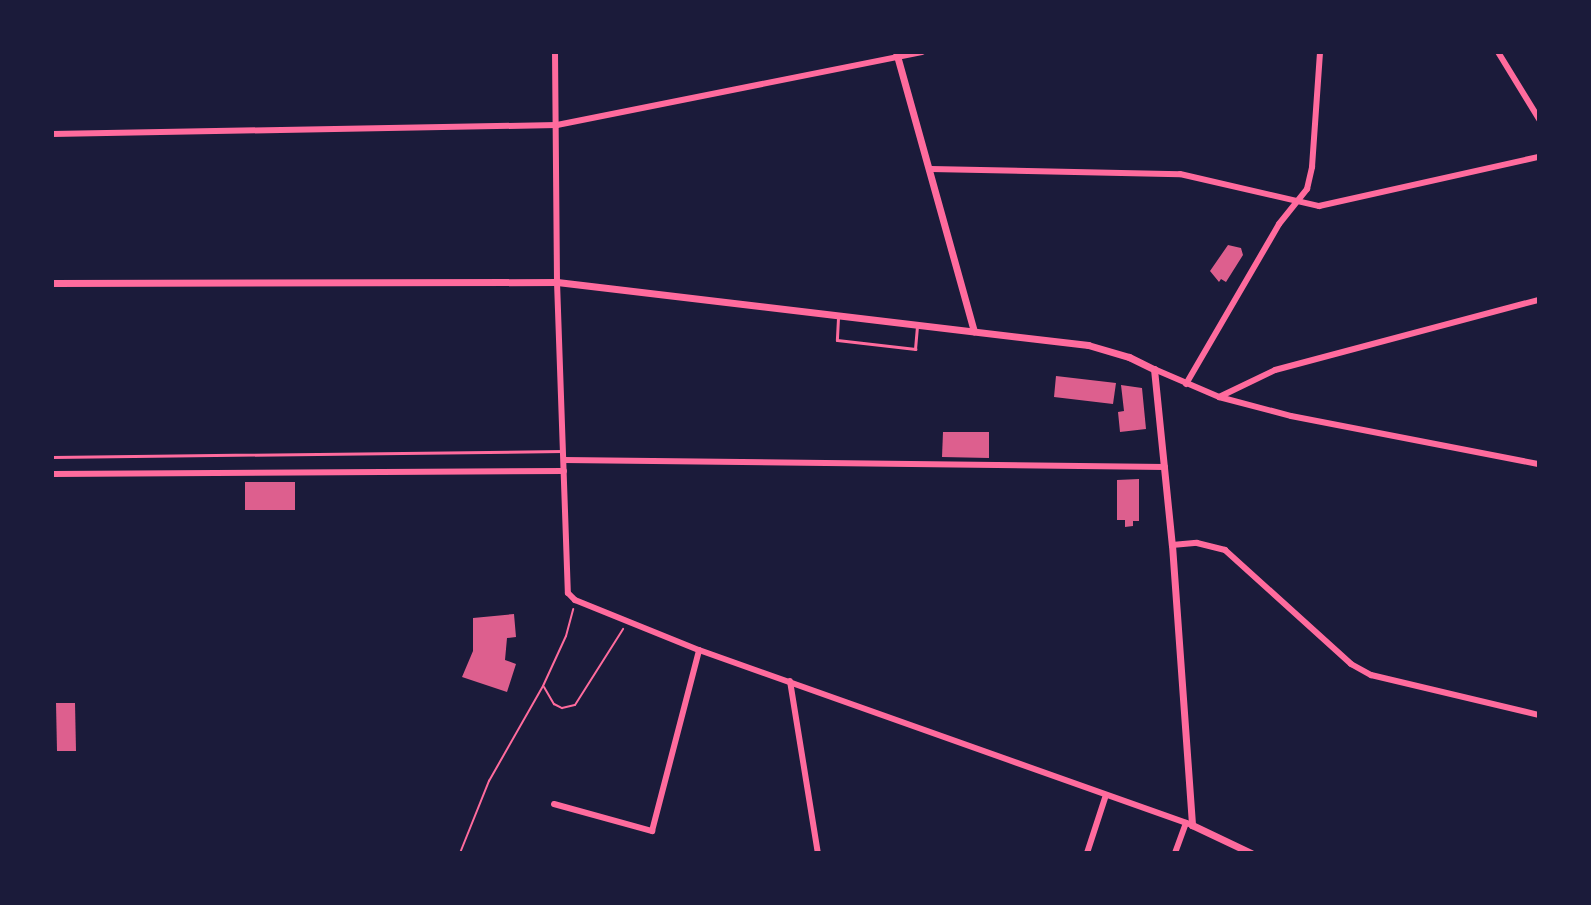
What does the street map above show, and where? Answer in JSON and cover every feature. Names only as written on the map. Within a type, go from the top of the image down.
[{"type":"street","points":[[555,52],[557,282],[568,593],[575,600],[699,650],[1189,824],[1251,853]]},
{"type":"street","points":[[52,134],[557,125],[897,54],[922,52]]},
{"type":"street","points":[[1186,384],[1279,224],[1307,189],[1312,167],[1320,52]]},
{"type":"street","points":[[1498,52],[1539,119]]},
{"type":"street","points":[[897,54],[974,331]]},
{"type":"street","points":[[931,169],[1180,174],[1319,206],[1539,157]]},
{"type":"street","points":[[52,283],[557,282],[838,314],[1099,347],[1219,397],[1291,416],[1539,464]]},
{"type":"street","points":[[1219,397],[1275,370],[1539,300]]},
{"type":"street","points":[[1154,369],[1172,545],[1189,824],[1175,853]]},
{"type":"street","points":[[564,460],[1165,467]]},
{"type":"street","points":[[52,474],[564,471]]},
{"type":"street","points":[[1172,545],[1197,543],[1225,550],[1351,664],[1371,675],[1539,715]]},
{"type":"street","points":[[554,804],[652,831],[699,650]]},
{"type":"street","points":[[790,681],[818,853]]},
{"type":"street","points":[[1087,853],[1106,795]]},
{"type":"lane","points":[[838,314],[837,340],[915,349],[917,324]]},
{"type":"lane","points":[[52,457],[563,451]]},
{"type":"path","points":[[460,853],[489,781],[543,686],[566,636],[575,600]]},
{"type":"path","points":[[543,686],[554,704],[562,708],[575,705],[629,622]]},
{"type":"building","points":[[1228,245],[1241,248],[1243,255],[1226,282],[1221,279],[1219,282],[1210,271]]},
{"type":"building","points":[[1056,376],[1116,383],[1113,404],[1054,397]]},
{"type":"building","points":[[1121,385],[1142,388],[1146,429],[1120,432],[1118,412],[1124,411]]},
{"type":"building","points":[[943,432],[989,432],[989,458],[942,457]]},
{"type":"building","points":[[1139,479],[1139,521],[1125,527],[1125,520],[1117,520],[1117,480]]},
{"type":"building","points":[[245,482],[295,482],[295,510],[245,510]]},
{"type":"building","points":[[514,614],[516,637],[507,638],[505,660],[516,664],[507,692],[462,677],[473,651],[473,618]]},
{"type":"building","points":[[56,703],[75,703],[76,751],[57,751]]}]
